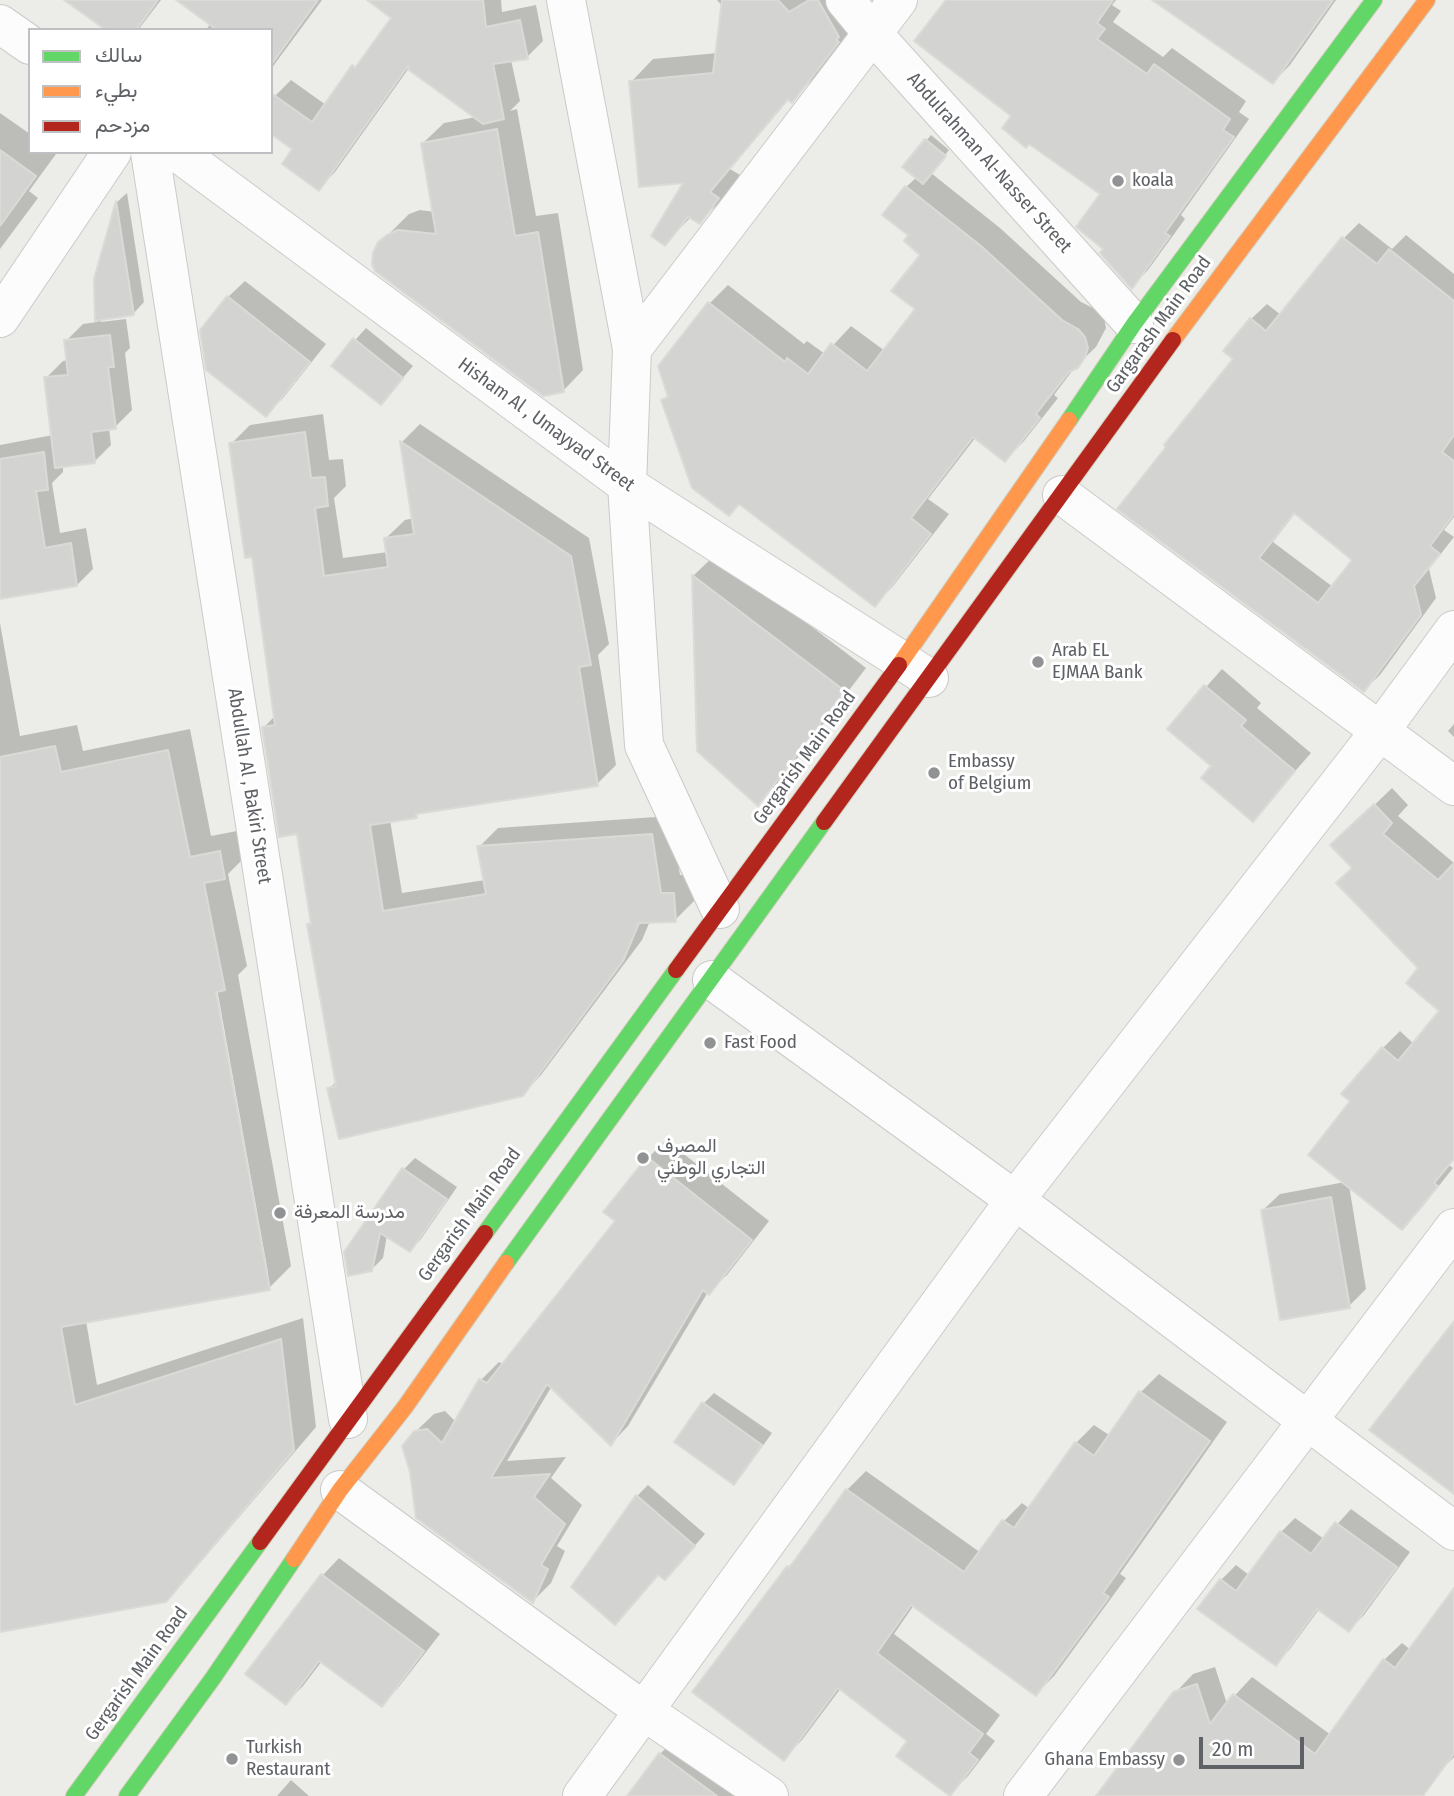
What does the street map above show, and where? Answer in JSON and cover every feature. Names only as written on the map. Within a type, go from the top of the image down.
[{"type":"main road","name":"Gargarash Main Road","points":[[916,669],[1007,512],[1134,324],[1374,0]]},
{"type":"main road","name":"Gargarash Main Road","points":[[916,669],[1062,495],[1197,307],[1427,0]]},
{"type":"main road","name":"Gergarish Main Road","points":[[74,1796],[720,909],[916,669]]},
{"type":"main road","points":[[127,1796],[202,1694],[340,1490],[405,1407],[533,1225],[712,980],[778,885],[916,669]]},
{"type":"street","points":[[566,0],[632,349],[627,485],[644,745],[720,909]]},
{"type":"street","name":"Abdulrahman Al-Nasser Street","points":[[845,0],[1134,324]]},
{"type":"street","points":[[632,349],[898,0]]},
{"type":"street","points":[[0,24],[28,45]]},
{"type":"street","points":[[0,318],[111,154]]},
{"type":"street","name":"Abdullah Al , Bakiri Street","points":[[150,154],[348,1419]]},
{"type":"street","name":"Hisham Al , Umayyad Street","points":[[180,154],[627,485],[916,669]]},
{"type":"street","points":[[1062,495],[1454,786]]},
{"type":"street","points":[[582,1796],[1015,1200],[1380,731],[1454,629]]},
{"type":"street","points":[[712,980],[1015,1200],[1454,1531]]},
{"type":"street","points":[[1023,1796],[1454,1228]]},
{"type":"street","points":[[340,1490],[644,1711],[769,1796]]},
{"type":"building","points":[[64,0],[158,0],[137,28],[103,28]]},
{"type":"building","points":[[176,0],[318,0],[273,62],[273,28],[214,28]]},
{"type":"building","points":[[367,0],[483,0],[486,27],[520,20],[528,59],[493,64],[504,119],[483,124],[409,70],[408,66],[319,191],[282,164],[292,149],[273,135],[273,94],[312,122],[352,65],[355,68],[391,18]]},
{"type":"building","points":[[722,0],[778,0],[789,12],[809,0],[818,0],[839,37],[836,40],[839,42],[792,103],[788,99],[710,192],[719,198],[700,224],[688,217],[665,246],[651,236],[683,183],[639,187],[629,81],[713,73]]},
{"type":"building","points":[[946,0],[1113,0],[1097,23],[1105,29],[1097,39],[1147,74],[1154,64],[1230,119],[1223,130],[1234,137],[1165,233],[1170,236],[1132,289],[1100,253],[1103,249],[1076,227],[1100,194],[1029,144],[1026,148],[1002,128],[1011,116],[914,41]]},
{"type":"building","points":[[1152,0],[1333,0],[1273,84]]},
{"type":"building","points":[[497,129],[515,236],[538,232],[564,392],[543,396],[375,271],[372,264],[378,242],[387,235],[398,230],[436,234],[421,143]]},
{"type":"building","points":[[925,139],[946,156],[923,184],[902,167]]},
{"type":"building","points":[[0,150],[36,176],[0,226]]},
{"type":"building","points":[[905,186],[981,246],[1062,320],[1078,329],[1085,337],[1088,348],[1078,368],[1069,372],[1036,414],[1040,418],[1005,462],[973,437],[911,518],[931,534],[875,607],[739,504],[729,516],[692,488],[661,400],[668,397],[658,366],[708,302],[785,362],[787,358],[808,374],[831,343],[867,371],[915,309],[891,291],[920,255],[904,241],[908,235],[882,215]]},
{"type":"building","points":[[116,201],[134,315],[95,321],[94,279]]},
{"type":"building","points":[[1342,237],[1377,264],[1389,249],[1454,301],[1454,435],[1442,452],[1454,461],[1454,514],[1430,546],[1440,554],[1414,586],[1421,615],[1364,692],[1117,509],[1233,359],[1223,351],[1250,318],[1266,331]],"holes":[[[1294,513],[1352,560],[1318,603],[1259,558]]]},
{"type":"building","points":[[227,296],[310,362],[266,417],[206,370],[200,330]]},
{"type":"building","points":[[110,335],[114,367],[108,367],[116,429],[91,432],[95,463],[55,468],[44,377],[68,375],[64,340]]},
{"type":"building","points":[[353,338],[403,378],[381,405],[331,366]]},
{"type":"building","points":[[305,432],[311,478],[325,477],[328,506],[315,508],[324,576],[388,567],[384,538],[414,534],[400,441],[571,556],[591,665],[579,667],[598,786],[416,814],[417,818],[370,825],[383,911],[486,894],[477,846],[652,834],[661,893],[674,893],[676,922],[639,923],[623,961],[523,1096],[339,1139],[327,1088],[336,1086],[307,924],[311,924],[297,834],[279,837],[262,727],[275,725],[252,557],[245,558],[229,443]]},
{"type":"building","points":[[44,452],[48,490],[36,491],[45,548],[71,543],[77,586],[0,599],[0,459]]},
{"type":"building","points":[[692,575],[845,691],[758,806],[697,751]]},
{"type":"building","points":[[1204,685],[1246,720],[1241,726],[1295,771],[1253,822],[1201,778],[1211,766],[1167,729]]},
{"type":"building","points":[[55,746],[61,772],[168,750],[190,857],[220,851],[225,879],[204,883],[225,990],[216,992],[270,1290],[61,1327],[75,1405],[281,1339],[294,1450],[166,1602],[0,1632],[0,757]]},
{"type":"building","points":[[1374,804],[1392,823],[1383,834],[1438,880],[1454,863],[1454,1159],[1434,1183],[1438,1186],[1402,1230],[1308,1155],[1350,1101],[1341,1094],[1382,1047],[1398,1061],[1439,1011],[1406,983],[1418,968],[1336,883],[1352,868],[1330,845]]},
{"type":"building","points":[[647,1157],[752,1240],[709,1295],[703,1290],[611,1446],[547,1384],[491,1478],[550,1474],[534,1497],[565,1524],[541,1565],[548,1569],[533,1603],[416,1518],[410,1472],[402,1446],[414,1431],[427,1429],[442,1443],[479,1379],[487,1383],[615,1221],[603,1212]]},
{"type":"building","points":[[402,1168],[447,1199],[410,1252],[380,1233],[372,1271],[348,1276],[344,1252]]},
{"type":"building","points":[[1331,1197],[1350,1308],[1280,1320],[1261,1210]]},
{"type":"building","points":[[1454,1321],[1454,1494],[1369,1430]]},
{"type":"building","points":[[1139,1391],[1210,1441],[1103,1593],[1109,1597],[1036,1696],[911,1605],[877,1653],[983,1734],[969,1753],[978,1760],[950,1796],[896,1756],[907,1741],[838,1688],[784,1761],[692,1692],[787,1566],[789,1568],[846,1489],[964,1572],[1002,1520],[1014,1528],[1075,1442],[1094,1456]]},
{"type":"building","points":[[702,1402],[762,1445],[734,1485],[674,1442]]},
{"type":"building","points":[[636,1495],[695,1546],[665,1580],[658,1575],[615,1625],[571,1587]]},
{"type":"building","points":[[1335,1522],[1397,1567],[1349,1632],[1317,1609],[1276,1666],[1197,1609],[1220,1579],[1236,1591],[1280,1531],[1311,1554]]},
{"type":"building","points":[[321,1574],[424,1651],[382,1707],[319,1661],[286,1705],[245,1674]]},
{"type":"building","points":[[1454,1588],[1454,1753],[1423,1796],[1096,1796],[1173,1692],[1197,1684],[1210,1724],[1233,1694],[1315,1754],[1383,1659],[1395,1668]]},
{"type":"building","points":[[659,1753],[717,1796],[627,1796]]},
{"type":"traffic: fast","points":[[1069,420],[1134,324],[1374,0]]},
{"type":"traffic: fast","points":[[506,1263],[824,822]]},
{"type":"traffic: fast","points":[[485,1233],[676,970]]},
{"type":"traffic: fast","points":[[74,1796],[260,1542]]},
{"type":"traffic: fast","points":[[127,1796],[213,1678],[294,1559]]},
{"type":"traffic: slow","points":[[1173,340],[1427,0]]},
{"type":"traffic: slow","points":[[899,665],[1069,420]]},
{"type":"traffic: slow","points":[[294,1559],[340,1490],[405,1407],[506,1263]]},
{"type":"traffic: jam","points":[[824,822],[1173,340]]},
{"type":"traffic: jam","points":[[676,970],[899,665]]},
{"type":"traffic: jam","points":[[260,1542],[485,1233]]},
{"type":"place","name":"koala","points":[[1118,181]]},
{"type":"place","name":"Arab EL EJMAA Bank","points":[[1038,662]]},
{"type":"place","name":"Embassy of Belgium","points":[[934,773]]},
{"type":"place","name":"Fast Food","points":[[710,1043]]},
{"type":"place","name":"المصرف التجاري الوطني","points":[[643,1158]]},
{"type":"place","name":"مدرسة المعرفة","points":[[280,1213]]},
{"type":"place","name":"Turkish Restaurant","points":[[232,1759]]},
{"type":"place","name":"Ghana Embassy","points":[[1179,1760]]}]
